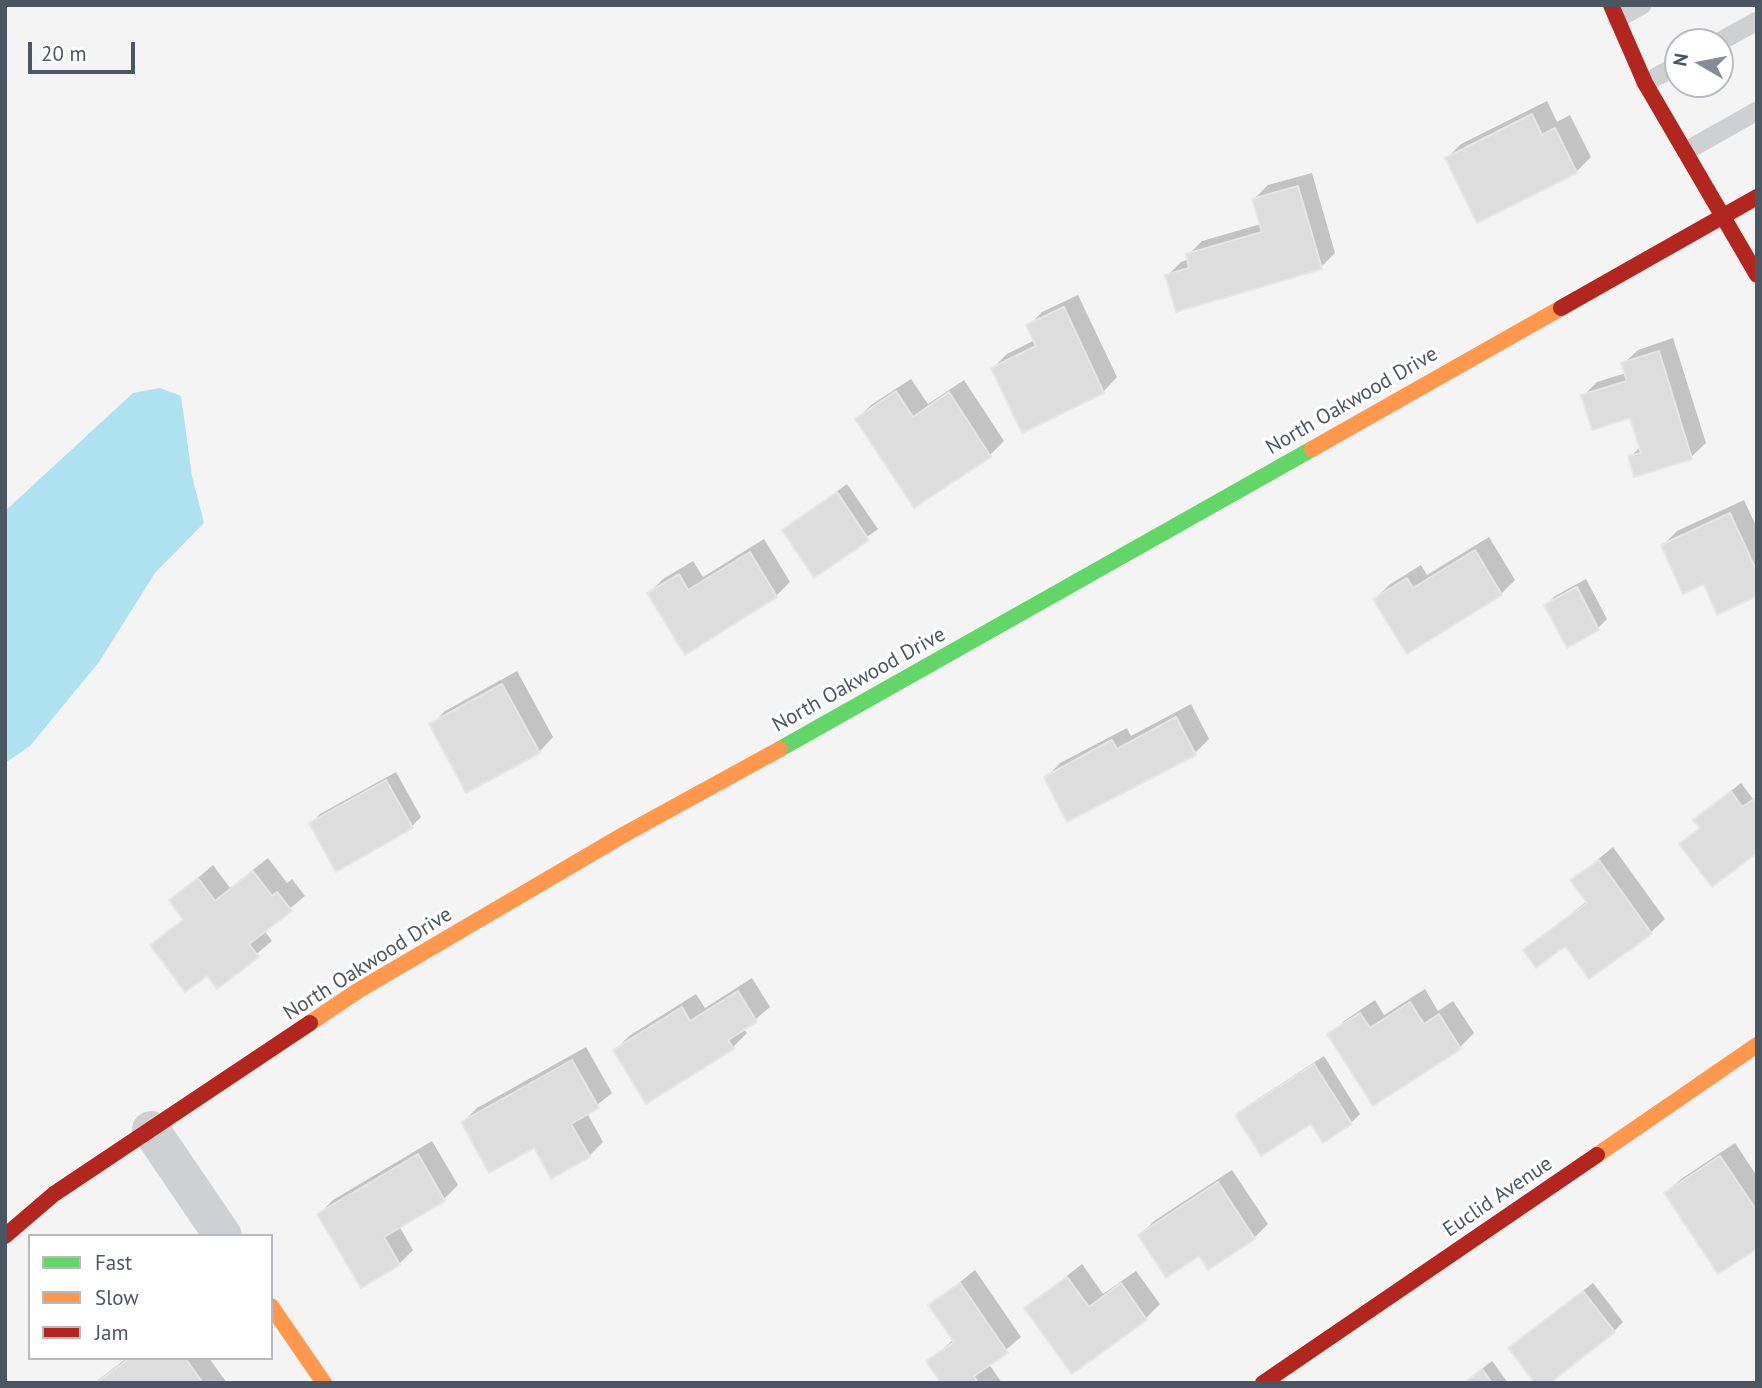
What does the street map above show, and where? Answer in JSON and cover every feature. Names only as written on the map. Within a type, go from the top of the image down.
[{"type":"street","points":[[1614,12],[1645,83],[1724,214],[1757,275]]},
{"type":"street","name":"North Oakwood Drive","points":[[5,1236],[54,1195],[359,990],[625,834],[867,701],[1757,197]]},
{"type":"street","name":"Euclid Avenue","points":[[1263,1383],[1757,1045]]},
{"type":"street","points":[[151,1130],[222,1234]]},
{"type":"street","points":[[273,1309],[324,1383]]},
{"type":"lane","points":[[1614,12],[1642,5]]},
{"type":"lane","points":[[1734,34],[1757,21]]},
{"type":"lane","points":[[1645,83],[1664,73]]},
{"type":"lane","points":[[1686,151],[1757,111]]},
{"type":"water","points":[[160,388],[181,396],[192,476],[204,523],[155,573],[99,662],[30,746],[5,763],[5,511],[133,393]]},
{"type":"building","points":[[1532,114],[1542,135],[1555,128],[1577,173],[1477,223],[1445,158]]},
{"type":"building","points":[[1298,186],[1322,269],[1176,312],[1165,275],[1189,268],[1186,254],[1262,232],[1252,199]]},
{"type":"building","points":[[1064,307],[1104,393],[1022,433],[991,368],[1036,346],[1026,325]]},
{"type":"building","points":[[1659,351],[1692,459],[1634,477],[1628,456],[1641,453],[1630,418],[1592,430],[1581,395],[1627,381],[1621,363]]},
{"type":"building","points":[[896,391],[913,417],[949,392],[991,457],[914,508],[855,419]]},
{"type":"building","points":[[837,492],[869,540],[814,578],[782,530]]},
{"type":"building","points":[[1730,513],[1757,572],[1757,596],[1717,615],[1704,584],[1683,594],[1661,545]]},
{"type":"building","points":[[1475,550],[1502,595],[1407,654],[1373,599],[1407,578],[1413,588]]},
{"type":"building","points":[[750,552],[777,597],[685,655],[647,593],[679,574],[688,590]]},
{"type":"building","points":[[1577,587],[1599,630],[1567,648],[1544,605]]},
{"type":"building","points":[[502,684],[540,753],[466,793],[429,724]]},
{"type":"building","points":[[1176,717],[1196,755],[1067,822],[1044,777],[1112,740],[1117,749]]},
{"type":"building","points":[[386,780],[413,828],[336,872],[309,823]]},
{"type":"building","points":[[1731,791],[1742,807],[1757,797],[1757,853],[1712,887],[1679,844],[1700,828],[1693,820]]},
{"type":"building","points":[[1599,860],[1652,934],[1589,979],[1565,946],[1536,968],[1523,950],[1587,903],[1570,880]]},
{"type":"building","points":[[253,871],[272,896],[277,892],[292,911],[249,944],[259,957],[217,989],[207,976],[185,992],[150,945],[183,920],[169,900],[198,878],[215,901]]},
{"type":"building","points":[[738,991],[757,1022],[728,1040],[734,1049],[646,1104],[613,1050],[682,1007],[690,1021]]},
{"type":"building","points":[[1410,1002],[1424,1024],[1439,1014],[1461,1049],[1373,1106],[1327,1034],[1360,1013],[1370,1028]]},
{"type":"building","points":[[572,1060],[599,1108],[571,1124],[590,1157],[551,1179],[534,1148],[489,1173],[461,1122]]},
{"type":"building","points":[[1314,1064],[1352,1124],[1323,1143],[1311,1124],[1261,1156],[1235,1115]]},
{"type":"building","points":[[418,1154],[445,1201],[384,1237],[400,1265],[361,1288],[317,1214]]},
{"type":"building","points":[[1720,1156],[1757,1211],[1757,1249],[1718,1274],[1664,1193]]},
{"type":"building","points":[[1218,1182],[1255,1239],[1208,1270],[1199,1256],[1166,1278],[1138,1235]]},
{"type":"building","points":[[1067,1277],[1089,1307],[1121,1283],[1147,1320],[1072,1374],[1024,1308]]},
{"type":"building","points":[[960,1283],[1008,1353],[974,1376],[978,1383],[941,1383],[926,1361],[954,1342],[928,1305]]},
{"type":"building","points":[[1583,1291],[1615,1332],[1550,1383],[1535,1383],[1508,1348]]},
{"type":"building","points":[[127,1360],[186,1360],[203,1383],[96,1383]]},
{"type":"building","points":[[1482,1369],[1492,1383],[1464,1383]]},
{"type":"traffic: fast","points":[[780,749],[1312,449]]},
{"type":"traffic: slow","points":[[1312,449],[1561,308]]},
{"type":"traffic: slow","points":[[310,1023],[359,990],[625,834],[780,749]]},
{"type":"traffic: slow","points":[[1597,1155],[1757,1045]]},
{"type":"traffic: slow","points":[[273,1309],[324,1383]]},
{"type":"traffic: jam","points":[[1611,5],[1645,83],[1757,275]]},
{"type":"traffic: jam","points":[[1561,308],[1757,197]]},
{"type":"traffic: jam","points":[[5,1236],[54,1194],[310,1023]]},
{"type":"traffic: jam","points":[[1263,1383],[1597,1155]]}]
